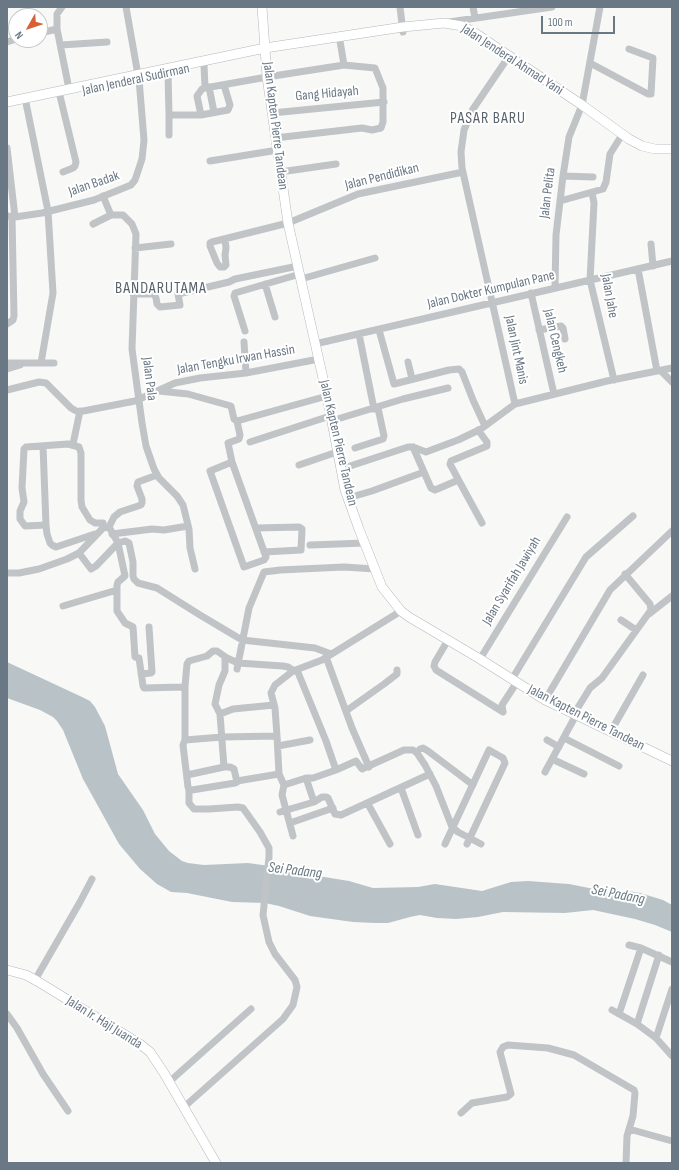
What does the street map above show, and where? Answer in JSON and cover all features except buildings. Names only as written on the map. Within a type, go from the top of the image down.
[{"type":"main road","name":"Jalan Kapten Pierre Tandean","points":[[262,7],[267,76],[288,223],[319,359],[337,452],[348,498],[375,569],[386,593],[401,611],[544,700],[671,758]]},
{"type":"main road","name":"Jalan Jenderal Ahmad Yani","points":[[265,51],[340,41],[444,22],[462,26],[629,139],[642,146],[655,149],[672,149]]},
{"type":"main road","name":"Jalan Jenderal Ahmad Yani","points":[[265,51],[403,30],[447,28],[461,32],[508,58]]},
{"type":"main road","name":"Jalan Jenderal Sudirman","points":[[7,107],[139,77],[265,51]]},
{"type":"main road","name":"Jalan Jenderal Sudirman","points":[[7,102],[69,89],[168,73],[265,51]]},
{"type":"main road","name":"Jalan Jenderal Ahmad Yani","points":[[581,107],[620,138],[640,151],[655,155],[672,154]]},
{"type":"main road","name":"Jalan Ir. Haji Juanda","points":[[7,970],[26,975],[35,980],[140,1044],[150,1052],[184,1106],[216,1163]]},
{"type":"street","points":[[62,7],[57,14],[57,29],[69,89]]},
{"type":"street","name":"Jalan Badak","points":[[11,217],[48,211],[94,200],[131,185],[135,180],[142,159],[144,140],[139,77],[126,7]]},
{"type":"street","points":[[400,7],[403,30]]},
{"type":"street","points":[[473,7],[475,18]]},
{"type":"street","points":[[444,22],[552,7]]},
{"type":"street","name":"Jalan Pelita","points":[[555,288],[556,234],[569,137],[581,107],[600,7]]},
{"type":"street","points":[[48,31],[57,29]]},
{"type":"street","points":[[340,41],[344,65]]},
{"type":"street","points":[[61,45],[107,42]]},
{"type":"street","points":[[590,63],[648,94],[651,94],[653,58],[629,49]]},
{"type":"street","name":"Jalan Jint Manis","points":[[508,58],[473,110],[464,130],[461,152],[463,172],[515,404]]},
{"type":"street","points":[[204,65],[207,88],[214,112]]},
{"type":"street","points":[[201,115],[197,96],[202,89],[267,76],[344,65],[375,68],[383,88],[384,122],[381,128],[372,130],[362,128],[275,138]]},
{"type":"street","points":[[168,73],[169,135]]},
{"type":"street","points":[[169,115],[201,115],[226,111],[230,105],[224,85]]},
{"type":"street","points":[[60,96],[76,162],[73,168],[63,172]]},
{"type":"street","name":"Gang Hidayah","points":[[272,112],[384,102]]},
{"type":"street","points":[[26,103],[48,211],[53,293],[40,363]]},
{"type":"street","points":[[560,201],[599,191],[605,186],[610,154],[620,138]]},
{"type":"street","points":[[7,148],[14,316],[13,320],[7,324]]},
{"type":"street","points":[[210,161],[278,150]]},
{"type":"street","points":[[280,172],[336,164]]},
{"type":"street","name":"Jalan Pendidikan","points":[[225,239],[226,265],[224,267],[220,267],[209,245],[212,242],[288,223],[358,194],[463,172]]},
{"type":"street","points":[[563,176],[593,177]]},
{"type":"street","name":"Jalan Jahe","points":[[592,192],[594,203],[590,280],[614,380]]},
{"type":"street","points":[[93,224],[111,215],[103,196]]},
{"type":"street","name":"Jalan Pala","points":[[111,215],[123,215],[132,224],[136,234],[132,349],[146,446],[150,462],[158,475],[181,500],[183,505],[195,569]]},
{"type":"street","points":[[135,248],[170,244]]},
{"type":"street","points":[[651,244],[653,266]]},
{"type":"street","points":[[134,294],[154,294],[157,304],[160,307],[180,305],[178,294],[229,282],[235,279],[299,273],[375,258]]},
{"type":"street","name":"Jalan Dokter Kumpulan Pane","points":[[315,344],[672,261]]},
{"type":"street","points":[[638,269],[659,371],[672,382]]},
{"type":"street","points":[[245,331],[234,296],[235,292],[299,273]]},
{"type":"street","points":[[265,284],[275,317]]},
{"type":"street","name":"Jalan Cengkeh","points":[[531,294],[554,394]]},
{"type":"street","points":[[539,330],[561,326],[566,339]]},
{"type":"street","points":[[379,330],[394,384],[449,370],[459,370],[462,372],[485,426]]},
{"type":"street","points":[[355,448],[383,439],[384,436],[359,334]]},
{"type":"street","points":[[244,342],[246,373]]},
{"type":"street","name":"Jalan Tengku Irwan Hassin","points":[[80,411],[139,400],[175,383],[200,378],[246,373],[319,359]]},
{"type":"street","points":[[7,363],[54,362]]},
{"type":"street","points":[[408,362],[412,379]]},
{"type":"street","points":[[7,369],[31,363]]},
{"type":"street","points":[[341,470],[399,449],[413,447],[426,452],[478,430],[515,404],[614,380],[672,368]]},
{"type":"street","points":[[7,390],[39,382],[46,383],[71,408],[78,412],[80,411],[73,444]]},
{"type":"street","points":[[250,442],[376,408],[403,399],[448,388]]},
{"type":"street","points":[[159,391],[188,394],[231,406],[234,419],[237,421],[240,435],[239,439],[228,443],[232,462],[266,557],[264,560],[243,567],[210,471],[232,462]]},
{"type":"street","points":[[237,421],[327,396]]},
{"type":"street","points":[[478,430],[487,442],[486,446],[450,462],[482,523]]},
{"type":"street","points":[[46,525],[25,526],[20,518],[24,502],[22,488],[24,450],[26,446],[73,444],[79,447],[81,453],[82,507],[90,520],[95,523],[103,523],[118,543],[125,576],[118,582],[117,611],[125,623],[133,627],[135,657],[139,658],[151,656]]},
{"type":"street","points":[[43,446],[47,534],[50,543],[56,547],[108,530],[164,530],[188,526]]},
{"type":"street","points":[[413,447],[431,488],[434,490],[458,479]]},
{"type":"street","points":[[299,465],[337,452]]},
{"type":"street","points":[[348,498],[424,472]]},
{"type":"street","points":[[108,530],[114,517],[120,512],[124,509],[140,505],[142,503],[138,482],[158,475]]},
{"type":"street","points":[[448,640],[435,662],[434,666],[436,670],[503,712],[502,705],[514,681],[586,557],[633,516]]},
{"type":"street","name":"Jalan Syarifah Jawiyah","points":[[480,659],[567,517]]},
{"type":"street","points":[[256,528],[299,527],[302,529],[300,550],[264,552]]},
{"type":"street","points":[[544,700],[610,590],[625,574],[672,531]]},
{"type":"street","points":[[7,573],[19,573],[44,568],[67,559],[79,553],[97,534]]},
{"type":"street","points":[[79,553],[91,569],[96,566],[118,543],[125,541],[129,544],[133,562],[133,576],[138,583],[157,588],[242,640],[315,648],[329,655],[346,711],[369,767]]},
{"type":"street","points":[[310,546],[365,543]]},
{"type":"street","points":[[237,666],[251,600],[264,572],[344,567],[375,569]]},
{"type":"street","points":[[625,574],[650,604],[651,610],[649,614]]},
{"type":"street","points":[[63,606],[117,590]]},
{"type":"street","points":[[545,772],[590,688],[602,678],[649,614],[672,596]]},
{"type":"street","points":[[293,836],[290,823],[283,811],[282,795],[284,785],[279,774],[274,704],[271,693],[275,685],[296,670],[329,655],[401,611]]},
{"type":"street","points":[[621,620],[636,630]]},
{"type":"street","points":[[141,674],[152,672],[149,627]]},
{"type":"street","points":[[184,1106],[283,1019],[293,1004],[297,984],[275,954],[269,942],[263,915],[269,848],[245,811],[238,807],[204,810],[194,808],[189,803],[189,790],[183,745],[185,740],[185,686],[187,664],[190,661],[207,656],[213,651],[217,651],[237,666],[283,666],[296,670],[326,741],[336,770]]},
{"type":"street","points":[[224,767],[220,714],[215,704],[224,671],[226,657]]},
{"type":"street","points":[[139,658],[144,688],[185,686]]},
{"type":"street","points":[[346,711],[397,674],[397,670]]},
{"type":"street","points":[[611,731],[642,675]]},
{"type":"street","points":[[220,714],[233,709],[274,704]]},
{"type":"street","points":[[185,740],[222,737],[277,736]]},
{"type":"street","points":[[564,738],[619,766]]},
{"type":"street","points":[[278,746],[310,740]]},
{"type":"street","points":[[547,740],[559,747]]},
{"type":"street","points":[[420,749],[422,748],[428,751],[472,785]]},
{"type":"street","points":[[284,785],[306,778],[313,778],[356,761],[362,769],[369,767],[399,752],[409,749],[417,753],[430,774],[452,827],[468,841],[482,844]]},
{"type":"street","points":[[445,844],[489,750],[503,758],[505,763],[468,841]]},
{"type":"street","points":[[552,759],[584,774]]},
{"type":"street","points":[[187,775],[224,767],[234,769],[236,781]]},
{"type":"street","points":[[189,790],[279,774]]},
{"type":"street","points":[[283,811],[314,802],[322,797],[326,797],[328,798],[335,814],[341,815],[368,804],[430,774]]},
{"type":"street","points":[[306,778],[314,802]]},
{"type":"street","points":[[401,788],[418,835]]},
{"type":"street","points":[[368,804],[390,844]]},
{"type":"street","points":[[290,823],[332,808]]},
{"type":"street","points":[[35,980],[92,879]]},
{"type":"street","points":[[629,945],[659,955],[672,962]]},
{"type":"street","points":[[619,1014],[641,948]]},
{"type":"street","points":[[637,1024],[659,955]]},
{"type":"street","points":[[656,1038],[672,989]]},
{"type":"street","points":[[169,1082],[251,1009]]},
{"type":"street","points":[[612,1010],[637,1024],[656,1038],[672,1056]]},
{"type":"street","points":[[7,1014],[17,1028],[43,1074],[68,1111]]},
{"type":"street","points":[[461,1113],[472,1103],[507,1097],[511,1094],[500,1052],[503,1046],[508,1045],[548,1048],[574,1055],[634,1090],[633,1116],[627,1136],[626,1163]]},
{"type":"street","points":[[629,1129],[671,1138]]},
{"type":"water","name":"Sei Padang","points":[[7,662],[90,701],[95,707],[105,726],[118,774],[143,810],[155,834],[169,851],[182,861],[204,865],[248,863],[284,868],[312,875],[349,881],[373,888],[418,887],[435,884],[482,891],[511,882],[528,881],[569,884],[604,891],[629,891],[663,900],[672,905],[672,932],[635,919],[593,910],[565,913],[503,912],[478,917],[456,919],[420,915],[388,923],[375,923],[353,922],[310,916],[265,903],[232,902],[187,893],[171,892],[157,884],[140,869],[119,844],[83,779],[63,730],[57,721],[40,710],[7,698]]},
{"type":"district","name":"PASAR BARU","points":[[488,119]]},
{"type":"district","name":"BANDARUTAMA","points":[[161,289]]}]
